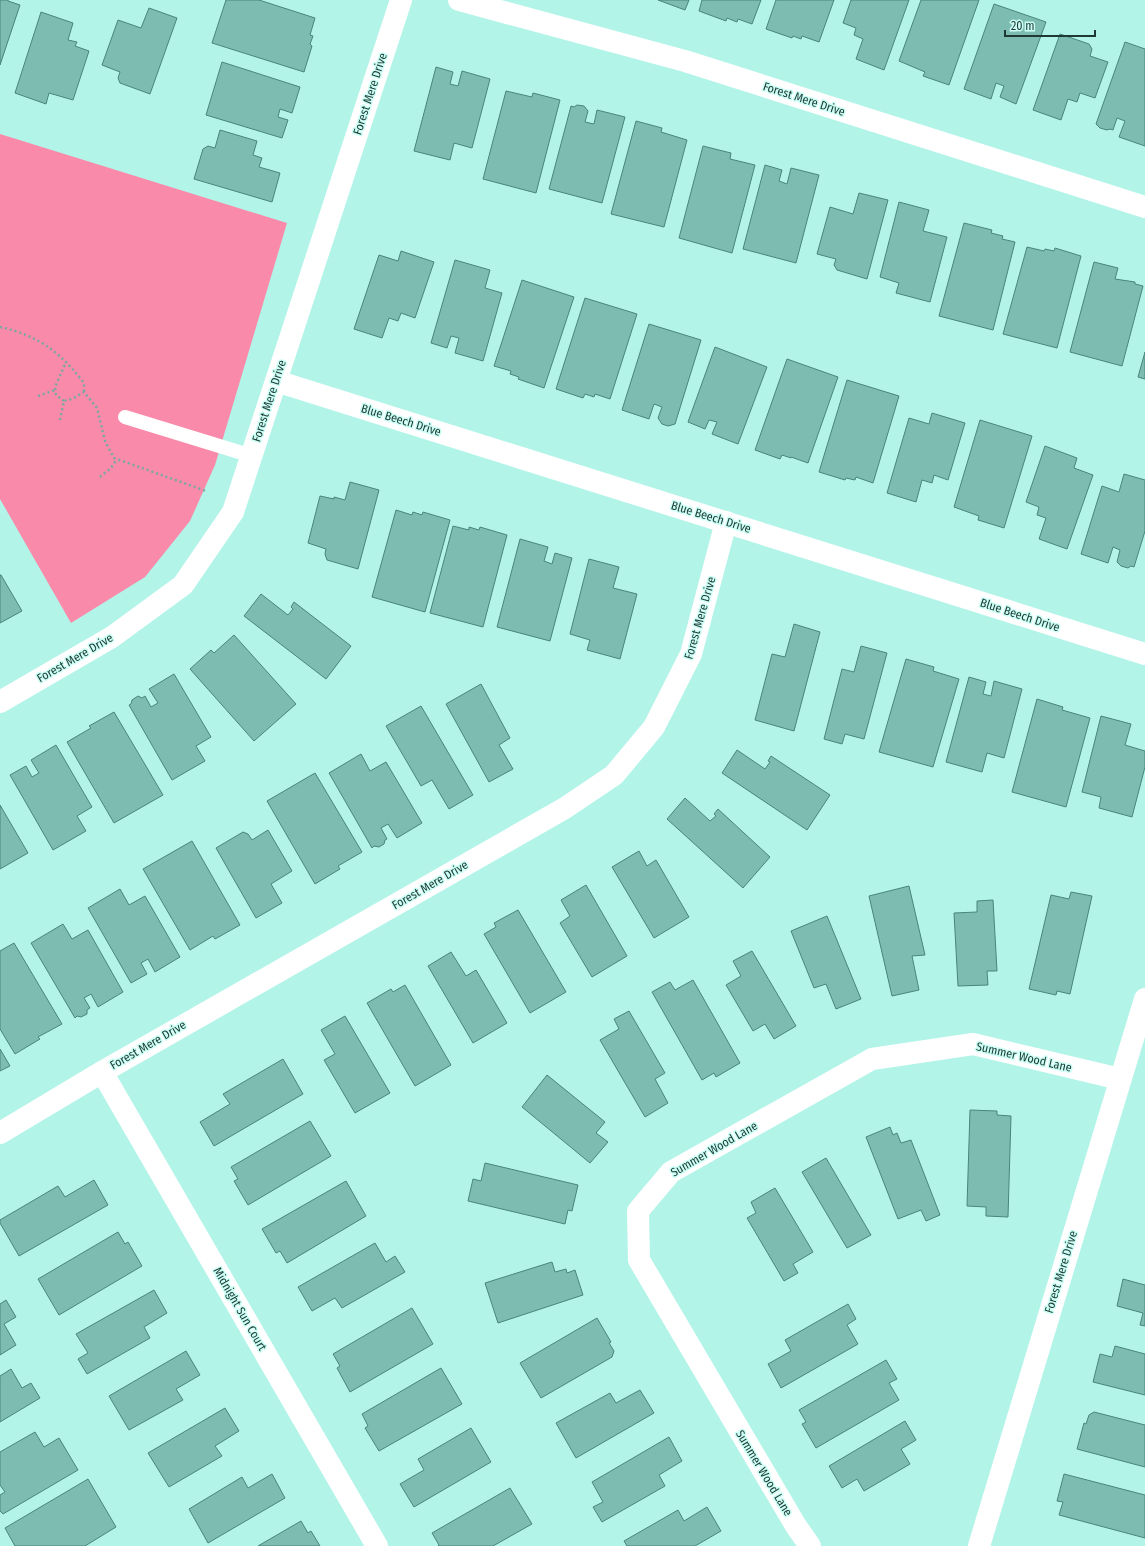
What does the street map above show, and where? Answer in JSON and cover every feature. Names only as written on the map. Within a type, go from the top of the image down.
[{"type":"street","name":"Forest Mere Drive","points":[[0,702],[112,637],[183,585],[233,512],[401,0]]},
{"type":"street","name":"Forest Mere Drive","points":[[460,0],[685,61],[1145,207]]},
{"type":"street","name":"Blue Beech Drive","points":[[276,381],[1145,654]]},
{"type":"street","name":"Forest Mere Drive","points":[[0,1133],[102,1072],[565,808],[614,775],[654,727],[692,654],[726,522]]},
{"type":"street","name":"Forest Mere Drive","points":[[979,1546],[1145,999]]},
{"type":"street","name":"Summer Wood Lane","points":[[810,1546],[796,1526],[639,1260],[638,1211],[671,1172],[872,1059],[973,1044],[1120,1079]]},
{"type":"street","name":"Midnight Sun Court","points":[[102,1072],[377,1546]]},
{"type":"lane","points":[[124,417],[252,456]]},
{"type":"path","points":[[0,327],[34,337],[54,350],[66,362],[84,383],[84,392],[98,408],[105,441],[114,458],[206,491]]},
{"type":"path","points":[[64,401],[56,395],[55,387],[66,362]]},
{"type":"path","points":[[38,396],[55,390]]},
{"type":"path","points":[[64,401],[72,399],[84,392]]},
{"type":"path","points":[[60,420],[64,401]]},
{"type":"path","points":[[100,477],[111,468],[116,459]]},
{"type":"shaded area","points":[[0,134],[287,223],[215,465],[190,521],[145,577],[71,623],[0,499]]},
{"type":"building","points":[[0,0],[8,0],[20,5],[0,65]]},
{"type":"building","points":[[226,0],[259,0],[315,18],[310,35],[313,36],[310,44],[312,46],[304,72],[212,43]]},
{"type":"building","points":[[658,0],[689,0],[685,10]]},
{"type":"building","points":[[702,0],[761,0],[752,24],[738,19],[737,22],[727,18],[726,21],[699,11]]},
{"type":"building","points":[[776,0],[834,0],[819,42],[802,36],[801,39],[793,36],[792,38],[766,29]]},
{"type":"building","points":[[851,0],[909,0],[884,70],[856,59],[863,39],[854,35],[856,28],[843,23]]},
{"type":"building","points":[[921,0],[979,0],[949,85],[923,76],[925,72],[899,61]]},
{"type":"building","points":[[994,4],[1046,22],[1016,104],[1000,97],[1004,86],[996,83],[991,99],[964,89]]},
{"type":"building","points":[[149,8],[177,18],[150,94],[120,83],[118,78],[120,72],[102,65],[118,20],[141,28]]},
{"type":"building","points":[[41,12],[73,23],[68,40],[77,42],[75,46],[89,51],[73,100],[49,93],[46,104],[15,93]]},
{"type":"building","points":[[1060,34],[1089,44],[1092,49],[1090,56],[1108,62],[1095,98],[1080,93],[1077,102],[1068,99],[1061,120],[1033,110]]},
{"type":"building","points":[[1125,42],[1145,49],[1145,146],[1119,137],[1125,121],[1117,118],[1113,130],[1100,128],[1096,124]]},
{"type":"building","points":[[222,62],[300,87],[292,113],[280,109],[278,117],[288,120],[282,138],[206,115]]},
{"type":"building","points":[[436,67],[453,72],[450,84],[458,86],[462,71],[490,79],[472,148],[454,143],[450,160],[414,151]]},
{"type":"building","points":[[506,91],[532,97],[533,93],[560,100],[536,193],[483,179]]},
{"type":"building","points":[[577,105],[584,106],[588,111],[585,122],[594,124],[597,110],[625,117],[602,203],[549,189],[571,106],[574,107]]},
{"type":"building","points":[[636,121],[662,128],[661,132],[687,140],[664,227],[611,214]]},
{"type":"building","points":[[220,130],[257,141],[253,155],[262,158],[259,167],[280,173],[272,202],[194,179],[203,149],[208,146],[215,148]]},
{"type":"building","points":[[703,146],[731,153],[730,159],[755,165],[732,253],[679,238]]},
{"type":"building","points":[[765,165],[782,170],[779,181],[787,184],[791,168],[819,175],[796,263],[743,249]]},
{"type":"building","points":[[859,193],[888,200],[867,279],[837,270],[834,265],[836,259],[817,254],[830,207],[853,214]]},
{"type":"building","points":[[899,202],[929,210],[923,231],[947,237],[930,302],[896,293],[899,283],[880,277]]},
{"type":"building","points":[[964,223],[992,230],[991,233],[1003,236],[1002,239],[1015,242],[993,330],[939,316]]},
{"type":"building","points":[[1027,247],[1044,251],[1045,249],[1054,251],[1055,248],[1081,256],[1057,348],[1003,334]]},
{"type":"building","points":[[401,251],[434,262],[415,318],[401,313],[398,321],[389,318],[382,338],[354,329],[379,255],[398,261]]},
{"type":"building","points":[[455,260],[490,270],[485,288],[502,293],[483,361],[455,353],[459,338],[451,336],[447,348],[431,343]]},
{"type":"building","points":[[1094,262],[1118,268],[1115,279],[1135,282],[1135,284],[1143,286],[1122,366],[1070,352]]},
{"type":"building","points":[[522,280],[574,297],[544,388],[518,379],[519,377],[510,374],[511,371],[494,366]]},
{"type":"building","points":[[585,298],[637,314],[610,399],[595,394],[594,397],[585,394],[583,398],[556,389]]},
{"type":"building","points":[[649,324],[701,340],[675,424],[668,426],[662,424],[658,418],[662,407],[654,404],[649,419],[622,410]]},
{"type":"building","points":[[715,347],[767,367],[738,444],[712,434],[717,422],[709,420],[705,429],[688,422]]},
{"type":"building","points":[[1145,352],[1145,379],[1138,377]]},
{"type":"building","points":[[787,359],[838,377],[808,463],[782,455],[780,459],[755,450]]},
{"type":"building","points":[[847,380],[899,396],[873,483],[856,477],[855,480],[846,478],[845,480],[819,472]]},
{"type":"building","points":[[932,413],[965,423],[948,480],[934,475],[932,483],[922,480],[916,502],[887,493],[909,418],[929,424]]},
{"type":"building","points":[[980,420],[1032,436],[1004,528],[978,520],[979,516],[954,507]]},
{"type":"building","points":[[1045,446],[1077,458],[1074,468],[1093,475],[1067,549],[1039,539],[1046,518],[1037,515],[1039,507],[1026,502]]},
{"type":"building","points":[[1124,474],[1145,480],[1145,531],[1134,567],[1131,566],[1128,568],[1121,566],[1117,562],[1120,550],[1113,547],[1108,563],[1081,554],[1102,486],[1119,492]]},
{"type":"building","points":[[350,482],[379,490],[358,569],[327,560],[325,554],[326,549],[308,543],[320,496],[334,499],[334,497],[345,500]]},
{"type":"building","points":[[396,510],[412,515],[413,512],[422,515],[423,512],[450,520],[425,612],[372,597]]},
{"type":"building","points":[[453,526],[469,530],[469,527],[479,530],[480,527],[507,535],[483,627],[430,613]]},
{"type":"building","points":[[520,539],[548,547],[544,561],[552,564],[555,553],[572,558],[550,641],[497,627]]},
{"type":"building","points":[[589,559],[619,567],[613,588],[637,594],[620,659],[587,650],[590,640],[570,634]]},
{"type":"building","points":[[0,575],[22,611],[0,623]]},
{"type":"building","points":[[261,594],[288,615],[293,609],[291,607],[294,602],[351,646],[326,679],[244,616]]},
{"type":"building","points":[[794,624],[820,632],[794,731],[755,720],[772,654],[785,657]]},
{"type":"building","points":[[234,635],[296,704],[254,741],[190,669],[211,650],[214,653]]},
{"type":"building","points":[[861,646],[887,653],[864,739],[845,734],[842,744],[824,739],[842,669],[854,672]]},
{"type":"building","points":[[906,659],[934,667],[933,671],[959,679],[933,767],[879,752]]},
{"type":"building","points":[[174,674],[211,737],[196,746],[205,761],[172,780],[129,705],[131,704],[132,700],[138,696],[142,698],[145,696],[151,707],[158,703],[149,689]]},
{"type":"building","points":[[969,677],[986,682],[983,694],[991,696],[994,681],[1022,689],[1004,758],[987,753],[982,772],[946,762]]},
{"type":"building","points":[[481,684],[510,738],[499,745],[513,769],[489,782],[446,704]]},
{"type":"building","points":[[1037,699],[1063,707],[1062,710],[1090,718],[1066,807],[1012,792]]},
{"type":"building","points":[[421,706],[473,795],[449,809],[432,780],[421,786],[386,726]]},
{"type":"building","points":[[114,712],[163,795],[114,823],[67,742],[91,728],[89,726]]},
{"type":"building","points":[[1101,716],[1131,724],[1125,745],[1145,751],[1145,767],[1132,817],[1099,808],[1101,797],[1082,792]]},
{"type":"building","points":[[56,745],[92,807],[77,816],[86,831],[53,850],[10,775],[26,766],[32,777],[39,773],[31,760]]},
{"type":"building","points":[[737,750],[765,769],[770,762],[768,761],[771,756],[830,795],[807,830],[722,773]]},
{"type":"building","points":[[361,754],[370,771],[386,762],[422,823],[397,838],[388,824],[381,828],[387,839],[385,840],[384,844],[379,847],[374,846],[372,848],[329,773]]},
{"type":"building","points":[[315,773],[362,852],[338,866],[340,869],[315,884],[267,801]]},
{"type":"building","points":[[685,798],[710,821],[716,816],[714,814],[718,809],[770,857],[743,888],[667,819]]},
{"type":"building","points":[[0,805],[28,853],[0,869]]},
{"type":"building","points":[[268,830],[292,871],[271,884],[282,903],[256,918],[216,848],[243,832],[248,834],[252,840]]},
{"type":"building","points":[[192,841],[240,925],[215,939],[213,936],[190,950],[143,869]]},
{"type":"building","points":[[639,851],[647,866],[656,860],[689,917],[654,938],[612,867]]},
{"type":"building","points":[[586,885],[627,956],[592,977],[560,923],[570,916],[561,900]]},
{"type":"building","points":[[909,886],[925,955],[912,956],[919,990],[892,996],[869,896]]},
{"type":"building","points":[[120,889],[129,905],[145,896],[180,957],[155,972],[148,959],[141,963],[147,974],[131,983],[88,908]]},
{"type":"building","points":[[1071,892],[1092,896],[1070,994],[1057,991],[1056,995],[1029,989],[1051,895],[1069,899]]},
{"type":"building","points":[[993,900],[997,971],[987,971],[988,985],[958,986],[954,913],[977,912],[977,901]]},
{"type":"building","points":[[518,910],[566,992],[530,1013],[484,934],[496,927],[494,923]]},
{"type":"building","points":[[827,916],[861,999],[836,1009],[826,984],[814,988],[791,931]]},
{"type":"building","points":[[63,924],[72,939],[88,930],[123,992],[98,1007],[91,994],[84,998],[90,1008],[87,1010],[87,1014],[81,1017],[77,1016],[75,1018],[31,943]]},
{"type":"building","points":[[14,943],[62,1024],[38,1037],[40,1039],[15,1054],[0,1029],[0,951]]},
{"type":"building","points":[[752,951],[796,1026],[774,1039],[765,1024],[753,1031],[726,985],[741,976],[733,961]]},
{"type":"building","points":[[451,952],[466,976],[476,970],[507,1023],[473,1043],[428,966]]},
{"type":"building","points":[[693,980],[740,1063],[716,1077],[714,1073],[702,1080],[652,992],[670,982],[675,990]]},
{"type":"building","points":[[405,985],[451,1065],[415,1086],[367,1003],[391,989],[393,992]]},
{"type":"building","points":[[629,1011],[665,1073],[655,1079],[668,1103],[645,1117],[600,1040],[619,1029],[614,1019]]},
{"type":"building","points":[[345,1016],[390,1093],[355,1113],[324,1060],[335,1054],[321,1030]]},
{"type":"building","points":[[0,1049],[10,1066],[0,1071]]},
{"type":"building","points":[[283,1059],[303,1094],[214,1146],[200,1122],[230,1104],[223,1094]]},
{"type":"building","points":[[547,1075],[605,1122],[596,1133],[608,1142],[590,1163],[522,1107]]},
{"type":"building","points":[[970,1110],[997,1111],[997,1115],[1011,1116],[1008,1217],[986,1216],[986,1207],[967,1206]]},
{"type":"building","points":[[310,1121],[331,1156],[248,1205],[234,1181],[238,1179],[231,1167]]},
{"type":"building","points":[[890,1127],[893,1135],[897,1133],[901,1143],[911,1140],[940,1215],[926,1221],[921,1210],[898,1219],[866,1137]]},
{"type":"building","points":[[826,1158],[871,1235],[847,1248],[802,1172]]},
{"type":"building","points":[[485,1163],[578,1185],[572,1211],[568,1210],[565,1224],[468,1201],[473,1179],[481,1181]]},
{"type":"building","points":[[94,1180],[108,1205],[19,1256],[0,1223],[0,1220],[58,1186],[65,1197]]},
{"type":"building","points":[[346,1181],[366,1216],[287,1263],[280,1251],[276,1253],[262,1229]]},
{"type":"building","points":[[775,1188],[813,1252],[793,1264],[798,1273],[784,1281],[747,1218],[756,1213],[751,1202]]},
{"type":"building","points":[[118,1232],[125,1244],[128,1242],[142,1266],[59,1315],[38,1279]]},
{"type":"building","points":[[375,1243],[386,1262],[395,1256],[405,1272],[342,1308],[335,1298],[312,1311],[298,1287]]},
{"type":"building","points":[[552,1262],[555,1272],[566,1269],[567,1273],[575,1270],[583,1295],[498,1323],[485,1283]]},
{"type":"building","points":[[1123,1279],[1145,1285],[1145,1326],[1140,1325],[1143,1313],[1117,1306]]},
{"type":"building","points":[[154,1290],[167,1313],[144,1327],[150,1338],[87,1374],[78,1359],[88,1353],[76,1334]]},
{"type":"building","points":[[6,1300],[16,1317],[4,1324],[16,1345],[0,1355],[0,1304]]},
{"type":"building","points":[[848,1304],[856,1319],[847,1325],[858,1344],[781,1388],[768,1364],[791,1351],[785,1340]]},
{"type":"building","points":[[412,1308],[433,1344],[350,1392],[337,1368],[340,1366],[333,1354]]},
{"type":"building","points":[[597,1318],[611,1342],[609,1343],[614,1351],[612,1357],[541,1398],[520,1363]]},
{"type":"building","points":[[1115,1346],[1145,1354],[1145,1395],[1093,1382],[1100,1354],[1112,1357]]},
{"type":"building","points":[[186,1351],[200,1375],[176,1389],[183,1400],[129,1430],[109,1396]]},
{"type":"building","points":[[886,1360],[897,1379],[889,1383],[899,1400],[816,1448],[802,1424],[806,1422],[799,1410]]},
{"type":"building","points":[[441,1368],[462,1404],[379,1451],[365,1428],[368,1426],[362,1414]]},
{"type":"building","points":[[11,1369],[22,1388],[31,1383],[40,1398],[0,1422],[0,1376]]},
{"type":"building","points":[[640,1390],[654,1413],[576,1458],[556,1423],[610,1393],[616,1403]]},
{"type":"building","points":[[225,1408],[239,1431],[215,1446],[222,1456],[169,1487],[148,1453]]},
{"type":"building","points":[[1094,1412],[1145,1425],[1145,1467],[1077,1449],[1084,1423],[1086,1424],[1089,1415]]},
{"type":"building","points":[[905,1421],[916,1440],[901,1449],[910,1464],[864,1491],[857,1479],[842,1488],[829,1466]]},
{"type":"building","points":[[471,1428],[491,1462],[414,1507],[400,1484],[424,1470],[418,1459]]},
{"type":"building","points":[[35,1432],[44,1447],[59,1438],[78,1470],[3,1514],[0,1511],[0,1495],[5,1492],[0,1485],[0,1452]]},
{"type":"building","points":[[669,1437],[682,1461],[659,1475],[665,1486],[602,1522],[593,1507],[603,1502],[592,1482]]},
{"type":"building","points":[[272,1474],[285,1498],[208,1543],[189,1509],[242,1477],[248,1488]]},
{"type":"building","points":[[1064,1474],[1145,1495],[1145,1538],[1059,1515],[1063,1502],[1057,1501]]},
{"type":"building","points":[[88,1479],[116,1527],[85,1546],[15,1546],[5,1528]]},
{"type":"building","points":[[510,1488],[532,1524],[493,1546],[438,1546],[439,1545],[432,1533]]},
{"type":"building","points":[[707,1507],[721,1531],[695,1546],[627,1546],[624,1541],[678,1510],[684,1521]]},
{"type":"building","points":[[301,1521],[308,1533],[311,1531],[320,1546],[258,1546]]}]
